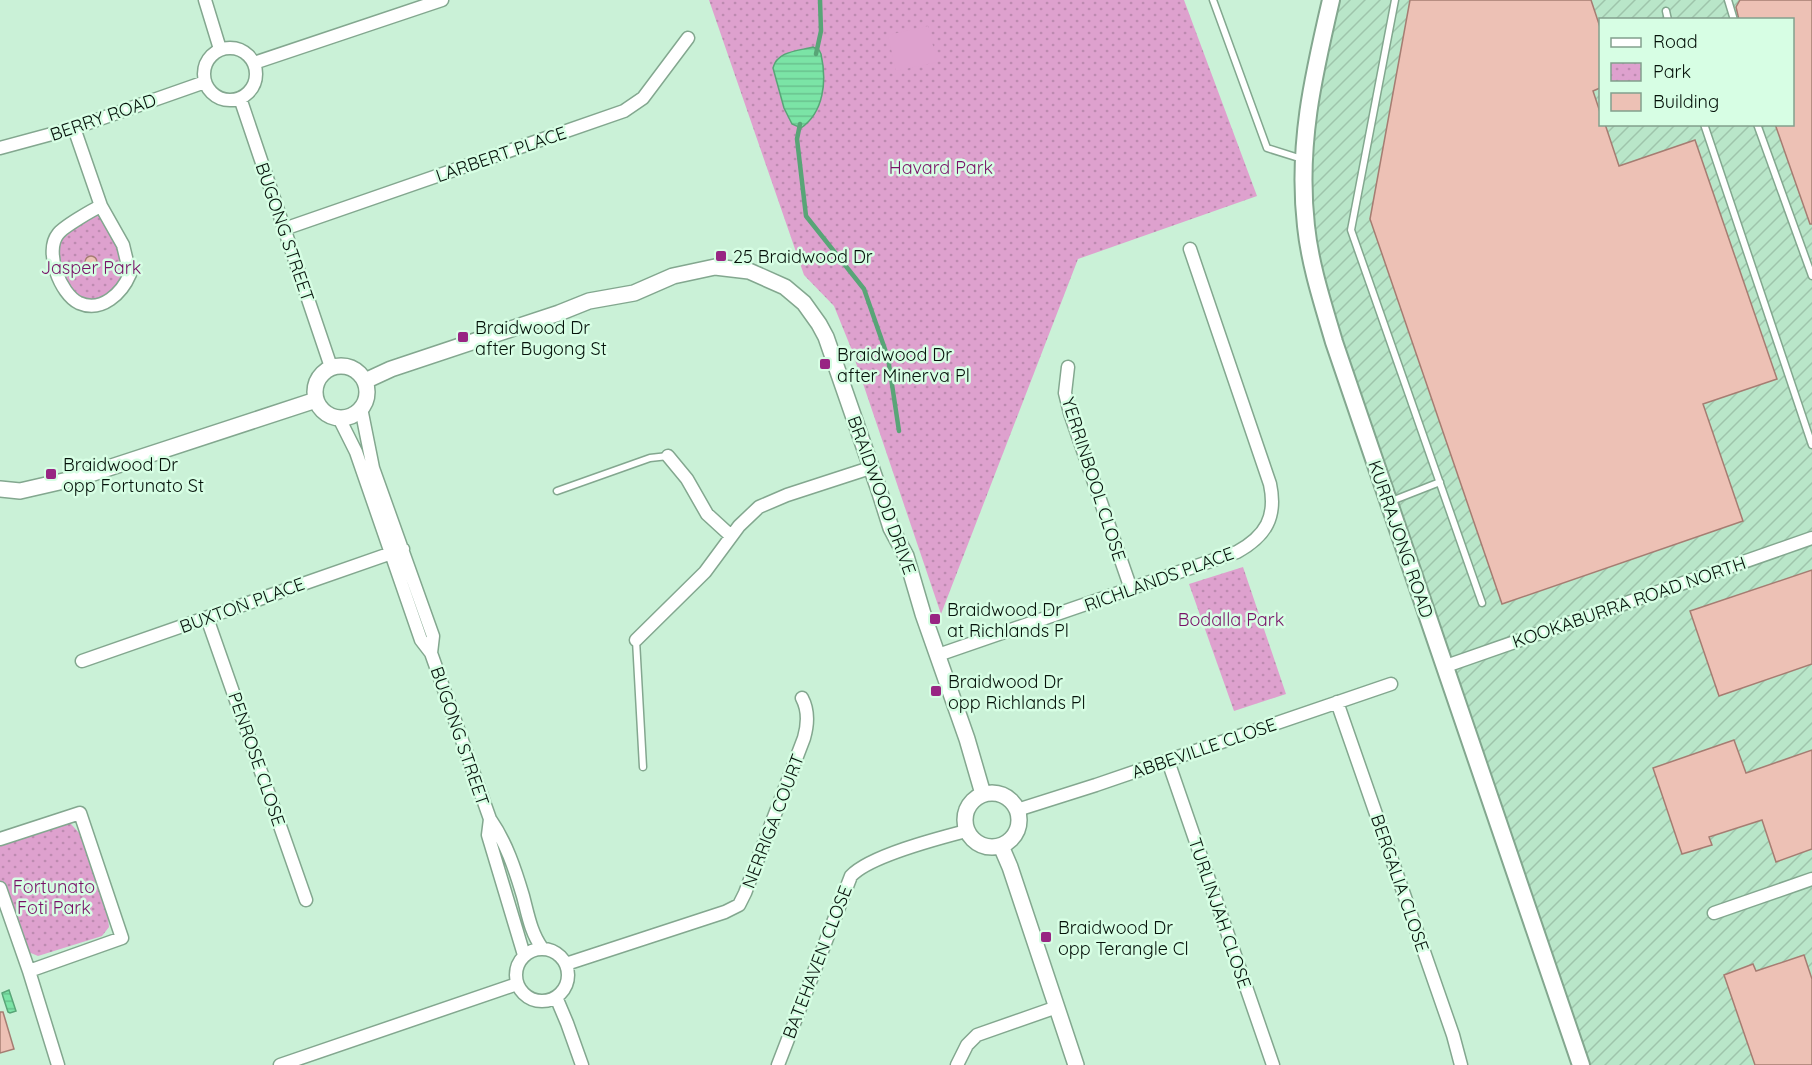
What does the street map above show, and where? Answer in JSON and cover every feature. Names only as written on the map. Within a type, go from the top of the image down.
[{"type":"main road","name":"KURRAJONG ROAD","points":[[1331,0],[1309,100],[1303,159],[1306,227],[1312,261],[1334,342],[1581,1065]]},
{"type":"street","points":[[205,0],[220,49]]},
{"type":"street","points":[[254,63],[442,0]]},
{"type":"street","name":"LARBERT PLACE","points":[[284,229],[624,111],[643,98],[679,53],[688,38]]},
{"type":"street","points":[[230,47],[239,49],[247,54],[254,63],[256,76],[254,85],[240,98],[227,100],[214,94],[206,82],[205,64],[211,55],[220,49],[230,47]]},
{"type":"street","name":"BERRY ROAD","points":[[0,148],[74,128],[206,82]]},
{"type":"street","name":"BUGONG STREET","points":[[240,98],[331,367]]},
{"type":"street","points":[[74,128],[101,206],[123,245],[130,274],[119,293],[111,299],[88,305],[78,303],[67,293],[60,281],[52,251],[58,233],[101,206]]},
{"type":"street","name":"RICHLANDS PLACE","points":[[938,655],[1237,552],[1250,545],[1268,524],[1272,511],[1270,484],[1190,249]]},
{"type":"street","name":"BRAIDWOOD DRIVE","points":[[365,381],[391,369],[598,298],[634,293],[673,276],[704,268],[740,268],[762,275],[785,287],[804,303],[819,324],[829,346],[891,528],[906,556],[960,717],[983,794]]},
{"type":"street","points":[[347,366],[360,374],[365,381],[366,395],[361,408],[355,414],[339,418],[325,412],[316,400],[315,384],[324,371],[331,367],[347,366]]},
{"type":"street","name":"YERRINBOOL CLOSE","points":[[1068,367],[1065,393],[1070,413],[1131,590]]},
{"type":"street","points":[[0,489],[20,491],[81,477],[316,400]]},
{"type":"street","name":"BUGONG STREET","points":[[361,408],[374,468],[421,640],[431,653],[490,819],[500,833],[510,856],[531,930],[542,948]]},
{"type":"street","name":"BUGONG STREET","points":[[339,418],[356,452],[396,551]]},
{"type":"street","points":[[668,456],[681,471],[707,514],[731,536]]},
{"type":"street","points":[[636,640],[705,572],[731,536],[759,507],[787,495],[870,468]]},
{"type":"street","name":"KOOKABURRA ROAD NORTH","points":[[1446,666],[1812,538]]},
{"type":"street","name":"BUXTON PLACE","points":[[82,661],[396,551]]},
{"type":"street","name":"PENROSE CLOSE","points":[[207,618],[306,900]]},
{"type":"street","name":"ABBEVILLE CLOSE","points":[[1017,810],[1168,761],[1390,684]]},
{"type":"street","name":"NERRIGA COURT","points":[[566,964],[725,912],[739,905],[804,738],[807,711],[802,698]]},
{"type":"street","name":"BERGALIA CLOSE","points":[[1337,702],[1453,1035],[1461,1065]]},
{"type":"street","name":"TURLINJAH CLOSE","points":[[1168,761],[1273,1065]]},
{"type":"street","points":[[983,794],[999,794],[1007,797],[1017,810],[1018,827],[1014,836],[1001,846],[984,847],[966,831],[965,813],[969,805],[983,794]]},
{"type":"street","points":[[0,838],[80,813],[122,938],[29,971]]},
{"type":"street","name":"BUGONG STREET","points":[[490,819],[488,835],[524,956]]},
{"type":"street","name":"BATEHAVEN CLOSE","points":[[777,1065],[851,876],[860,867],[875,860],[966,831]]},
{"type":"street","points":[[1001,846],[1076,1065]]},
{"type":"street","points":[[1714,913],[1812,879]]},
{"type":"street","points":[[0,888],[58,1065]]},
{"type":"street","points":[[542,948],[552,950],[560,956],[566,964],[568,974],[567,983],[556,998],[538,1001],[522,992],[516,974],[518,964],[524,956],[532,950],[542,948]]},
{"type":"street","points":[[280,1065],[518,984]]},
{"type":"street","points":[[556,998],[582,1065]]},
{"type":"street","points":[[957,1065],[967,1045],[977,1035],[1057,1007]]},
{"type":"lane","points":[[1213,0],[1267,148],[1303,159]]},
{"type":"lane","points":[[1395,0],[1351,230],[1482,603]]},
{"type":"lane","points":[[1728,0],[1733,18]]},
{"type":"lane","points":[[1666,11],[1668,18]]},
{"type":"lane","points":[[1705,126],[1812,445]]},
{"type":"lane","points":[[1758,126],[1812,276]]},
{"type":"lane","points":[[557,491],[650,458],[668,456]]},
{"type":"lane","points":[[1389,502],[1440,482]]},
{"type":"lane","points":[[636,640],[643,767]]},
{"type":"shaded area","points":[[1331,0],[1812,0],[1812,1065],[1581,1065],[1446,666],[1306,227],[1314,74]]},
{"type":"shaded area","points":[[813,47],[819,50],[823,64],[822,95],[815,113],[801,128],[792,124],[784,108],[773,68],[775,62],[783,55]]},
{"type":"shaded area","points":[[9,990],[16,1011],[10,1013],[2,993]]},
{"type":"green space","name":"Havard Park","points":[[709,0],[1184,0],[1257,196],[1078,259],[941,614],[851,348],[834,306],[804,275]]},
{"type":"green space","points":[[928,26],[937,62],[896,71],[888,35]]},
{"type":"green space","name":"Jasper Park","points":[[98,214],[110,229],[115,240],[122,274],[116,292],[94,302],[71,292],[59,265],[58,244],[76,227]]},
{"type":"green space","name":"Bodalla Park","points":[[1243,567],[1286,694],[1234,711],[1189,584]]},
{"type":"green space","name":"Fortunato Foti Park","points":[[63,822],[71,824],[80,834],[107,910],[109,927],[102,936],[38,956],[26,951],[22,945],[0,880],[0,845]]},
{"type":"building","points":[[1410,0],[1591,0],[1599,24],[1599,88],[1593,91],[1599,109],[1599,126],[1606,126],[1619,166],[1695,140],[1777,379],[1703,404],[1743,521],[1502,604],[1370,219]]},
{"type":"building","points":[[1740,0],[1812,0],[1812,224],[1810,224],[1776,126],[1794,126],[1794,18],[1739,18],[1736,7]]},
{"type":"building","points":[[93,256],[97,262],[93,268],[89,268],[85,260]]},
{"type":"building","points":[[1812,570],[1812,664],[1719,696],[1690,611]]},
{"type":"building","points":[[1734,740],[1746,773],[1812,750],[1812,849],[1776,862],[1762,820],[1709,837],[1712,845],[1682,854],[1653,768]]},
{"type":"building","points":[[1804,955],[1812,979],[1812,1065],[1755,1065],[1724,975],[1753,964],[1756,971]]},
{"type":"building","points":[[0,1012],[3,1012],[14,1049],[0,1053]]},
{"type":"waterway","points":[[816,54],[821,31],[820,0]]},
{"type":"waterway","points":[[800,124],[797,139],[806,216],[864,289],[888,358],[899,431]]},
{"type":"place","name":"25 Braidwood Dr","points":[[721,256]]},
{"type":"place","name":"Braidwood Dr after Bugong St","points":[[463,337]]},
{"type":"place","name":"Braidwood Dr after Minerva Pl","points":[[825,364]]},
{"type":"place","name":"Braidwood Dr opp Fortunato St","points":[[51,474]]},
{"type":"place","name":"Braidwood Dr at Richlands Pl","points":[[935,619]]},
{"type":"place","name":"Braidwood Dr opp Richlands Pl","points":[[936,691]]},
{"type":"place","name":"Braidwood Dr opp Terangle Cl","points":[[1046,937]]}]
